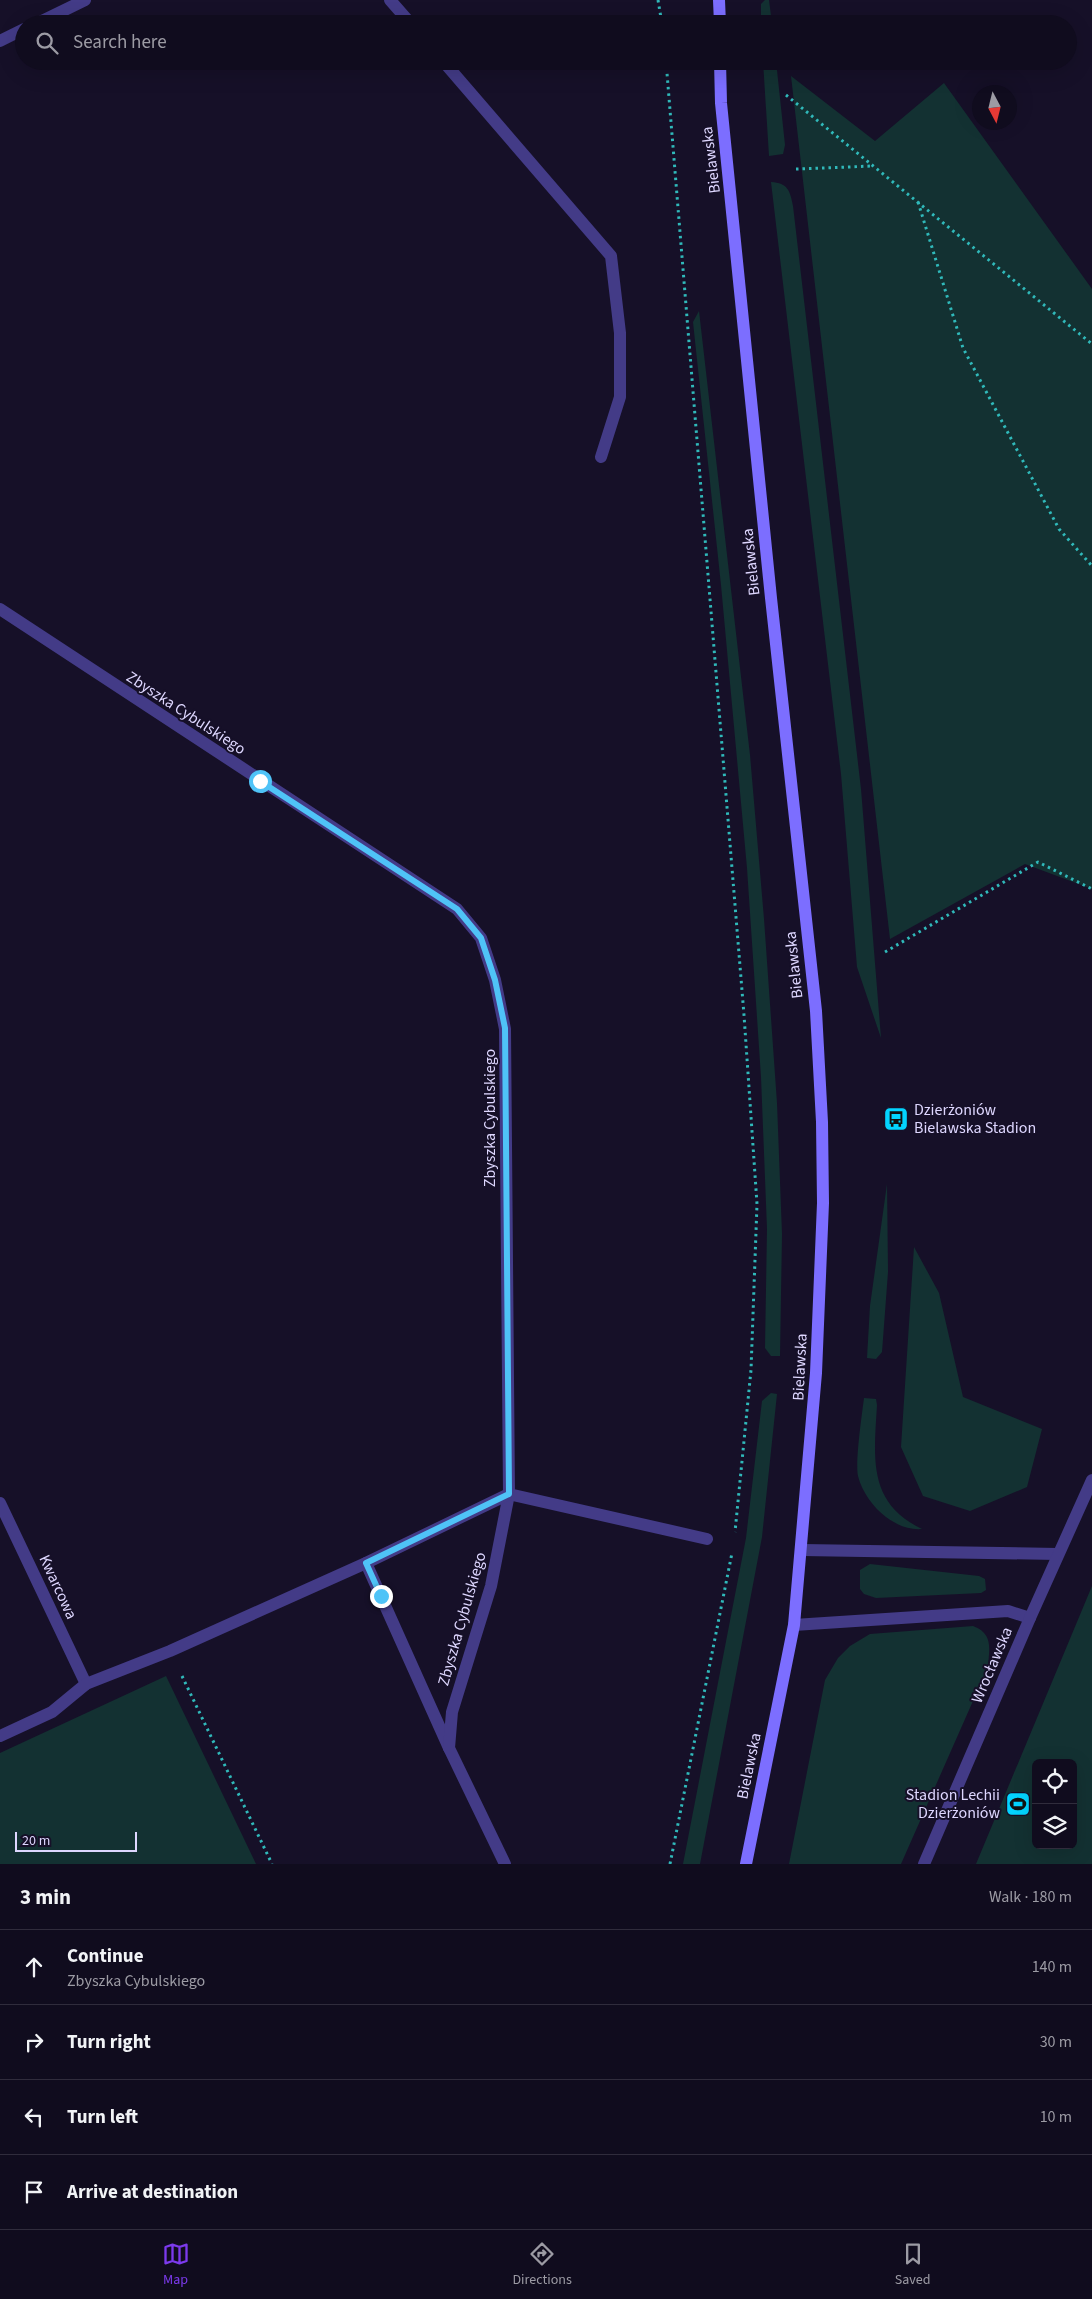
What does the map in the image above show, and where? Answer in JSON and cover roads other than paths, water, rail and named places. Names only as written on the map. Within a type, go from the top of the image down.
[{"type":"main road","points":[[719,0],[720,15]]},
{"type":"main road","name":"Bielawska","points":[[720,70],[721,103],[772,607],[816,1011],[823,1213],[816,1373],[794,1625],[746,1864]]},
{"type":"street","points":[[54,15],[85,0]]},
{"type":"street","points":[[390,0],[403,15]]},
{"type":"street","points":[[0,41],[15,34]]},
{"type":"street","points":[[451,70],[611,256],[620,333],[620,397],[601,457]]},
{"type":"street","name":"Zbyszka Cybulskiego","points":[[0,609],[457,909],[481,938],[495,980],[505,1028],[509,1494],[491,1586],[452,1712],[448,1748]]},
{"type":"street","name":"Wrocławska","points":[[924,1864],[1092,1480]]},
{"type":"street","points":[[0,1736],[52,1712],[86,1684],[170,1650],[366,1563],[509,1494],[707,1539]]},
{"type":"street","name":"Kwarcowa","points":[[0,1503],[86,1684]]},
{"type":"street","points":[[802,1550],[1058,1554]]},
{"type":"street","points":[[366,1563],[448,1748],[505,1864]]},
{"type":"street","points":[[794,1625],[1008,1611],[1030,1618]]},
{"type":"place","name":"Dzierżoniów Bielawska Stadion","points":[[896,1119]]},
{"type":"place","name":"Stadion Lechii Dzierżoniów","points":[[1018,1804]]}]
